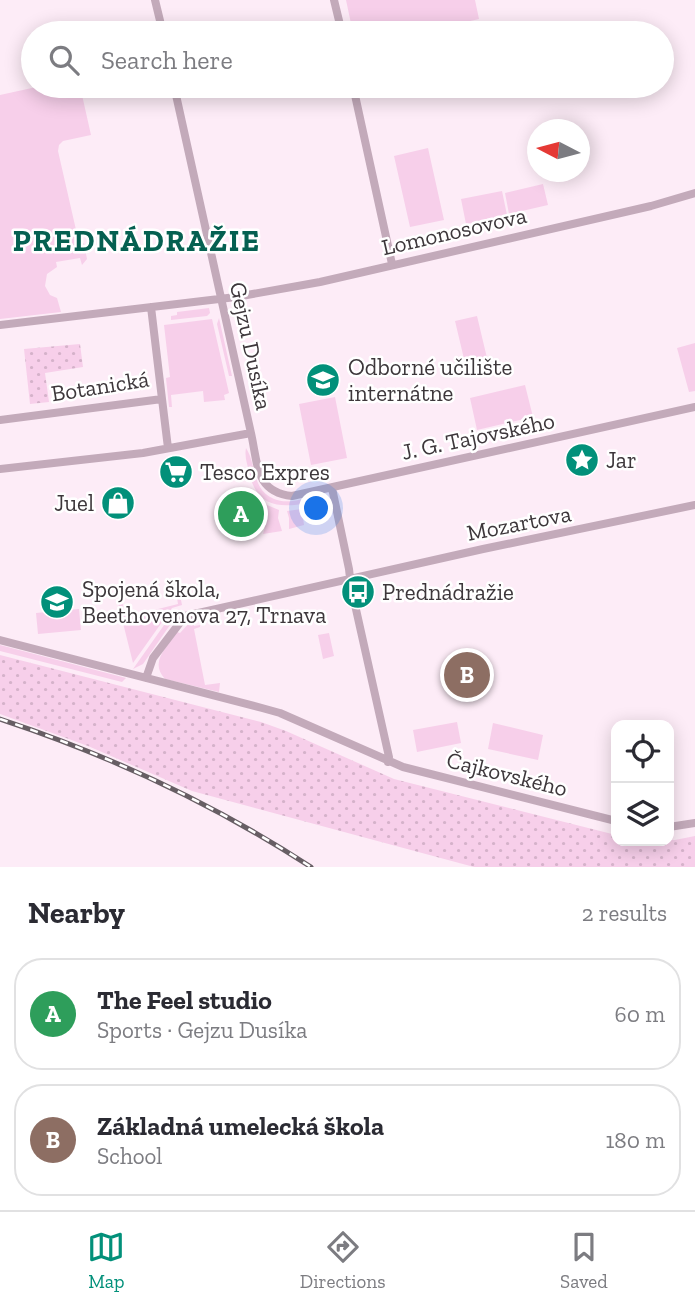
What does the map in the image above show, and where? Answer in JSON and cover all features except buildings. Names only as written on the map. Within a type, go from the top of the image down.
[{"type":"street","points":[[155,0],[160,21]]},
{"type":"street","points":[[334,0],[338,21]]},
{"type":"street","name":"Gejzu Dusíka","points":[[177,98],[261,476],[269,489]]},
{"type":"street","points":[[356,98],[392,264]]},
{"type":"street","name":"Lomonosovova","points":[[220,299],[320,282],[651,206],[695,193]]},
{"type":"street","points":[[0,325],[220,299]]},
{"type":"street","name":"Botanická","points":[[0,420],[162,400],[152,307]]},
{"type":"street","points":[[162,400],[168,448]]},
{"type":"street","name":"J. G. Tajovského","points":[[269,489],[281,495],[292,496],[695,407]]},
{"type":"street","points":[[0,469],[92,460],[251,433]]},
{"type":"street","points":[[332,488],[388,762]]},
{"type":"street","name":"Mozartova","points":[[146,678],[153,658],[182,618],[189,615],[695,505]]},
{"type":"street","name":"Čajkovského","points":[[0,640],[280,713],[388,762],[611,820]]},
{"type":"street","points":[[376,756],[384,737]]},
{"type":"street","points":[[674,826],[695,823]]},
{"type":"shaded area","points":[[346,0],[475,0],[479,19],[470,21],[350,21]]},
{"type":"shaded area","points":[[21,90],[21,98],[83,98],[91,135],[63,141],[58,151],[79,243],[84,243],[87,259],[82,265],[80,258],[56,262],[57,267],[47,274],[45,286],[50,295],[57,298],[61,312],[0,319],[0,95]]},
{"type":"shaded area","points":[[428,148],[444,220],[410,227],[394,156]]},
{"type":"shaded area","points":[[543,184],[548,205],[509,214],[505,193]]},
{"type":"shaded area","points":[[502,191],[507,215],[466,224],[461,199]]},
{"type":"shaded area","points":[[209,308],[210,313],[207,316],[171,320],[171,316],[177,315],[177,312]]},
{"type":"shaded area","points":[[477,316],[487,358],[465,363],[455,321]]},
{"type":"shaded area","points":[[219,318],[232,376],[229,376],[217,324]]},
{"type":"shaded area","points":[[212,319],[229,393],[224,395],[225,400],[204,402],[203,391],[171,395],[172,407],[169,407],[166,378],[170,377],[164,325]]},
{"type":"shaded area","points":[[695,343],[695,391],[689,392],[677,348]]},
{"type":"shaded area","points":[[80,344],[83,367],[45,373],[49,402],[30,404],[24,349]]},
{"type":"shaded area","points":[[525,385],[533,417],[477,430],[470,398]]},
{"type":"shaded area","points":[[335,397],[347,458],[311,465],[299,404]]},
{"type":"shaded area","points":[[246,448],[258,483],[267,495],[281,501],[316,497],[328,499],[292,505],[270,503],[255,488],[246,458]]},
{"type":"shaded area","points":[[250,492],[279,510],[278,518],[282,531],[263,534],[265,527],[261,522],[257,522],[254,510],[261,506],[253,503]]},
{"type":"shaded area","points":[[302,509],[304,525],[289,529],[287,511]]},
{"type":"shaded area","points":[[121,598],[126,617],[178,604],[177,598],[182,605],[172,608],[133,663],[117,599]]},
{"type":"shaded area","points":[[79,609],[81,630],[38,634],[36,613]]},
{"type":"shaded area","points":[[181,609],[143,664],[133,669],[174,611]]},
{"type":"shaded area","points":[[192,620],[194,626],[200,625],[194,629],[205,685],[220,683],[219,692],[165,679],[161,673],[161,655],[177,632],[180,633]]},
{"type":"shaded area","points":[[329,633],[334,656],[323,659],[318,635]]},
{"type":"shaded area","points":[[0,645],[126,678],[122,682],[0,651]]},
{"type":"shaded area","points":[[0,655],[261,722],[394,779],[611,834],[611,846],[674,846],[674,840],[695,836],[695,867],[474,867],[192,791],[88,746],[0,714]]},
{"type":"shaded area","points":[[457,722],[461,743],[417,752],[413,730]]},
{"type":"shaded area","points":[[493,723],[543,735],[538,760],[488,749]]},
{"type":"railway","points":[[0,719],[81,748],[160,783],[237,822],[311,867]]},
{"type":"place","name":"Odborné učilište internátne","points":[[323,380]]},
{"type":"place","name":"Jar","points":[[582,460]]},
{"type":"place","name":"Tesco Expres","points":[[176,472]]},
{"type":"place","name":"Juel","points":[[118,503]]},
{"type":"place","name":"The Feel studio","points":[[241,514]]},
{"type":"place","name":"Prednádražie","points":[[358,592]]},
{"type":"place","name":"Spojená škola, Beethovenova 27, Trnava","points":[[57,602]]},
{"type":"place","name":"Základná umelecká škola","points":[[467,675]]},
{"type":"district","name":"PREDNÁDRAŽIE","points":[[137,241]]}]
